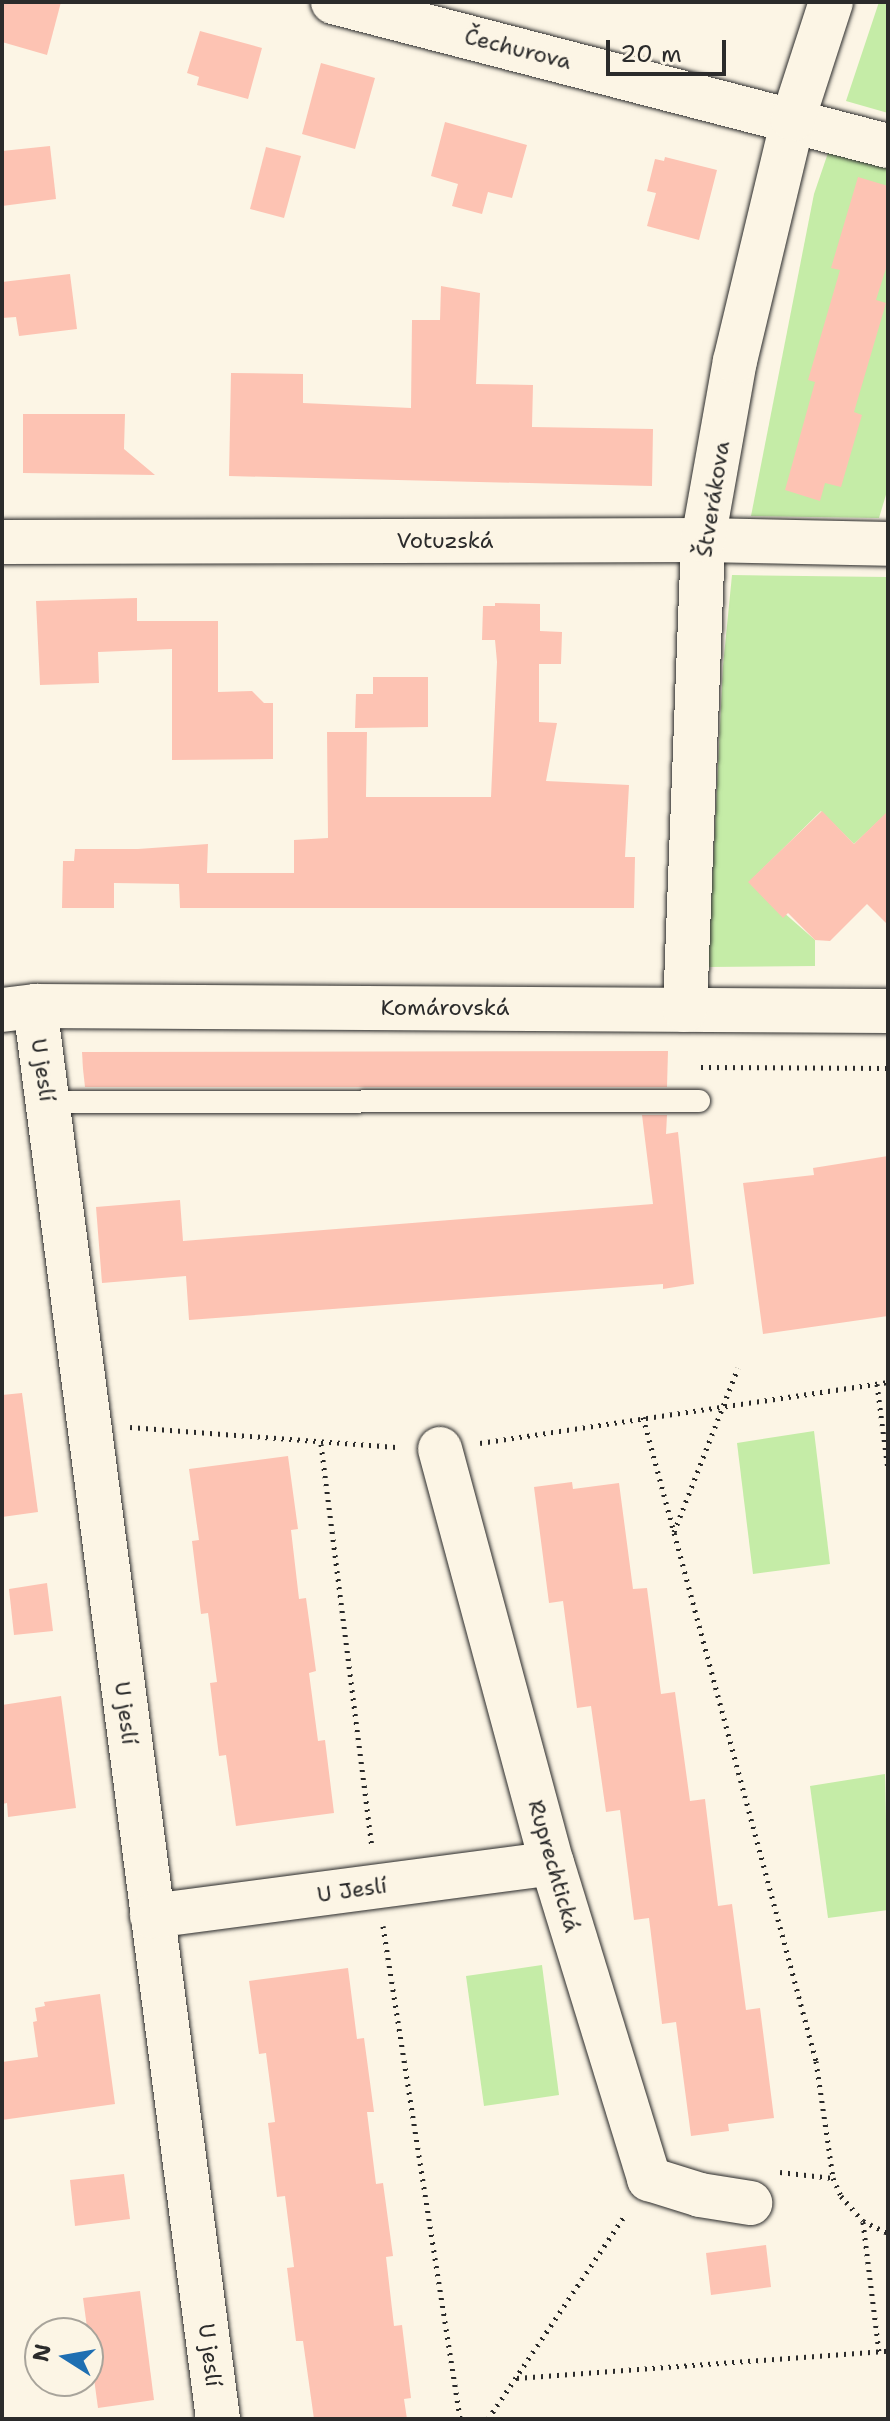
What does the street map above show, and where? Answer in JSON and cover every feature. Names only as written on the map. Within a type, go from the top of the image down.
[{"type":"street","name":"Čechurova","points":[[333,2],[888,146]]},
{"type":"street","name":"Štverákova","points":[[685,1010],[703,540],[735,361],[793,119],[831,2]]},
{"type":"street","name":"Votuzská","points":[[2,542],[703,540],[888,544]]},
{"type":"street","name":"Komárovská","points":[[18,1008],[888,1011]]},
{"type":"street","name":"U jeslí","points":[[18,1008],[48,1102],[218,2419]]},
{"type":"street","name":"Ruprechtická","points":[[440,1449],[552,1863],[649,2179]]},
{"type":"street","name":"U Jeslí","points":[[152,1916],[552,1863]]},
{"type":"street","points":[[649,2179],[700,2195],[762,2187]]},
{"type":"lane","points":[[48,1102],[699,1101]]},
{"type":"path","points":[[694,1067],[888,1068]]},
{"type":"path","points":[[674,1533],[727,1404],[738,1368]]},
{"type":"path","points":[[89,1423],[321,1444],[440,1449],[888,1382]]},
{"type":"path","points":[[877,1384],[888,1470]]},
{"type":"path","points":[[643,1417],[816,2061],[833,2178],[841,2196],[863,2221],[888,2233]]},
{"type":"path","points":[[321,1444],[377,1887],[460,2419]]},
{"type":"path","points":[[762,2187],[833,2178]]},
{"type":"path","points":[[488,2419],[649,2179]]},
{"type":"path","points":[[863,2221],[879,2352]]},
{"type":"path","points":[[516,2378],[888,2351]]},
{"type":"green space","points":[[879,2],[888,2],[888,113],[846,101]]},
{"type":"green space","points":[[830,147],[888,164],[888,488],[879,518],[751,516],[814,194]]},
{"type":"green space","points":[[732,575],[888,577],[888,812],[854,844],[821,811],[749,882],[815,940],[815,966],[708,967],[723,666]]},
{"type":"green space","points":[[814,1431],[830,1564],[753,1574],[737,1443]]},
{"type":"green space","points":[[885,1774],[888,1910],[828,1918],[810,1786]]},
{"type":"green space","points":[[542,1965],[559,2095],[484,2106],[466,1976]]},
{"type":"building","points":[[2,2],[61,2],[47,55],[2,42]]},
{"type":"building","points":[[200,31],[262,48],[248,99],[197,85],[199,77],[187,73]]},
{"type":"building","points":[[321,63],[375,78],[355,149],[302,134]]},
{"type":"building","points":[[445,122],[527,145],[512,198],[488,192],[482,214],[452,206],[458,184],[431,176]]},
{"type":"building","points":[[50,146],[56,199],[2,206],[2,151]]},
{"type":"building","points":[[266,147],[301,156],[284,218],[250,209]]},
{"type":"building","points":[[665,157],[717,170],[699,240],[647,226],[656,193],[647,191],[655,159],[664,161]]},
{"type":"building","points":[[858,177],[888,186],[888,262],[876,300],[886,303],[854,412],[862,415],[841,487],[825,483],[820,501],[785,490],[815,382],[808,380],[840,270],[831,268]]},
{"type":"building","points":[[70,274],[77,329],[19,336],[16,317],[2,318],[2,282]]},
{"type":"building","points":[[441,286],[480,293],[476,384],[533,385],[532,427],[653,429],[652,486],[229,476],[231,373],[303,374],[303,403],[411,408],[412,320],[440,320]]},
{"type":"building","points":[[23,414],[125,414],[124,449],[155,475],[23,473]]},
{"type":"building","points":[[137,598],[137,621],[218,621],[218,692],[252,691],[264,703],[273,703],[273,759],[172,760],[172,649],[98,652],[99,683],[40,685],[36,601]]},
{"type":"building","points":[[495,603],[540,604],[540,631],[562,632],[561,664],[539,664],[539,722],[557,723],[546,781],[629,785],[625,857],[635,857],[634,908],[180,908],[179,884],[114,883],[114,908],[62,908],[63,861],[74,861],[75,849],[208,844],[207,873],[294,873],[294,840],[328,838],[327,732],[367,732],[366,797],[491,797],[497,662],[495,640],[482,640],[483,606],[495,606]]},
{"type":"building","points":[[373,677],[428,677],[428,727],[355,728],[356,694],[373,694]]},
{"type":"building","points":[[822,811],[854,844],[888,811],[888,925],[867,904],[830,941],[815,940],[788,913],[783,918],[748,882]]},
{"type":"building","points":[[668,1051],[667,1087],[85,1087],[82,1052]]},
{"type":"building","points":[[642,1115],[667,1115],[666,1134],[678,1132],[694,1284],[663,1289],[663,1284],[189,1320],[186,1276],[102,1283],[96,1207],[180,1200],[183,1241],[653,1204]]},
{"type":"building","points":[[888,1156],[888,1316],[763,1334],[743,1183],[814,1175],[813,1168]]},
{"type":"building","points":[[22,1393],[38,1512],[2,1517],[2,1395]]},
{"type":"building","points":[[288,1456],[298,1529],[291,1530],[299,1599],[306,1598],[316,1671],[309,1673],[318,1741],[325,1740],[334,1813],[236,1826],[226,1755],[219,1756],[210,1683],[217,1682],[208,1613],[201,1614],[192,1541],[199,1540],[189,1469]]},
{"type":"building","points":[[572,1482],[573,1489],[619,1483],[633,1589],[647,1588],[661,1694],[675,1692],[690,1801],[705,1799],[718,1906],[732,1904],[746,2010],[760,2008],[774,2118],[728,2124],[729,2131],[691,2136],[676,2022],[662,2024],[649,1918],[634,1920],[620,1810],[606,1812],[591,1706],[577,1708],[563,1601],[549,1603],[534,1487]]},
{"type":"building","points":[[47,1583],[53,1631],[14,1635],[9,1589]]},
{"type":"building","points":[[61,1696],[76,1808],[8,1817],[7,1803],[2,1804],[2,1705]]},
{"type":"building","points":[[348,1968],[357,2039],[364,2038],[374,2112],[367,2112],[376,2184],[383,2183],[393,2256],[386,2257],[394,2326],[402,2325],[411,2398],[404,2399],[407,2419],[314,2419],[303,2341],[296,2341],[287,2268],[294,2267],[285,2196],[277,2197],[268,2123],[275,2122],[266,2053],[259,2054],[249,1981]]},
{"type":"building","points":[[100,1994],[115,2104],[2,2120],[2,2062],[38,2057],[33,2022],[37,2021],[35,2008],[45,2006],[44,2002]]},
{"type":"building","points":[[124,2174],[130,2219],[75,2226],[70,2180]]},
{"type":"building","points":[[766,2245],[771,2287],[711,2295],[706,2253]]},
{"type":"building","points":[[140,2291],[154,2400],[98,2408],[96,2397],[104,2397],[104,2317],[86,2317],[83,2298]]}]
